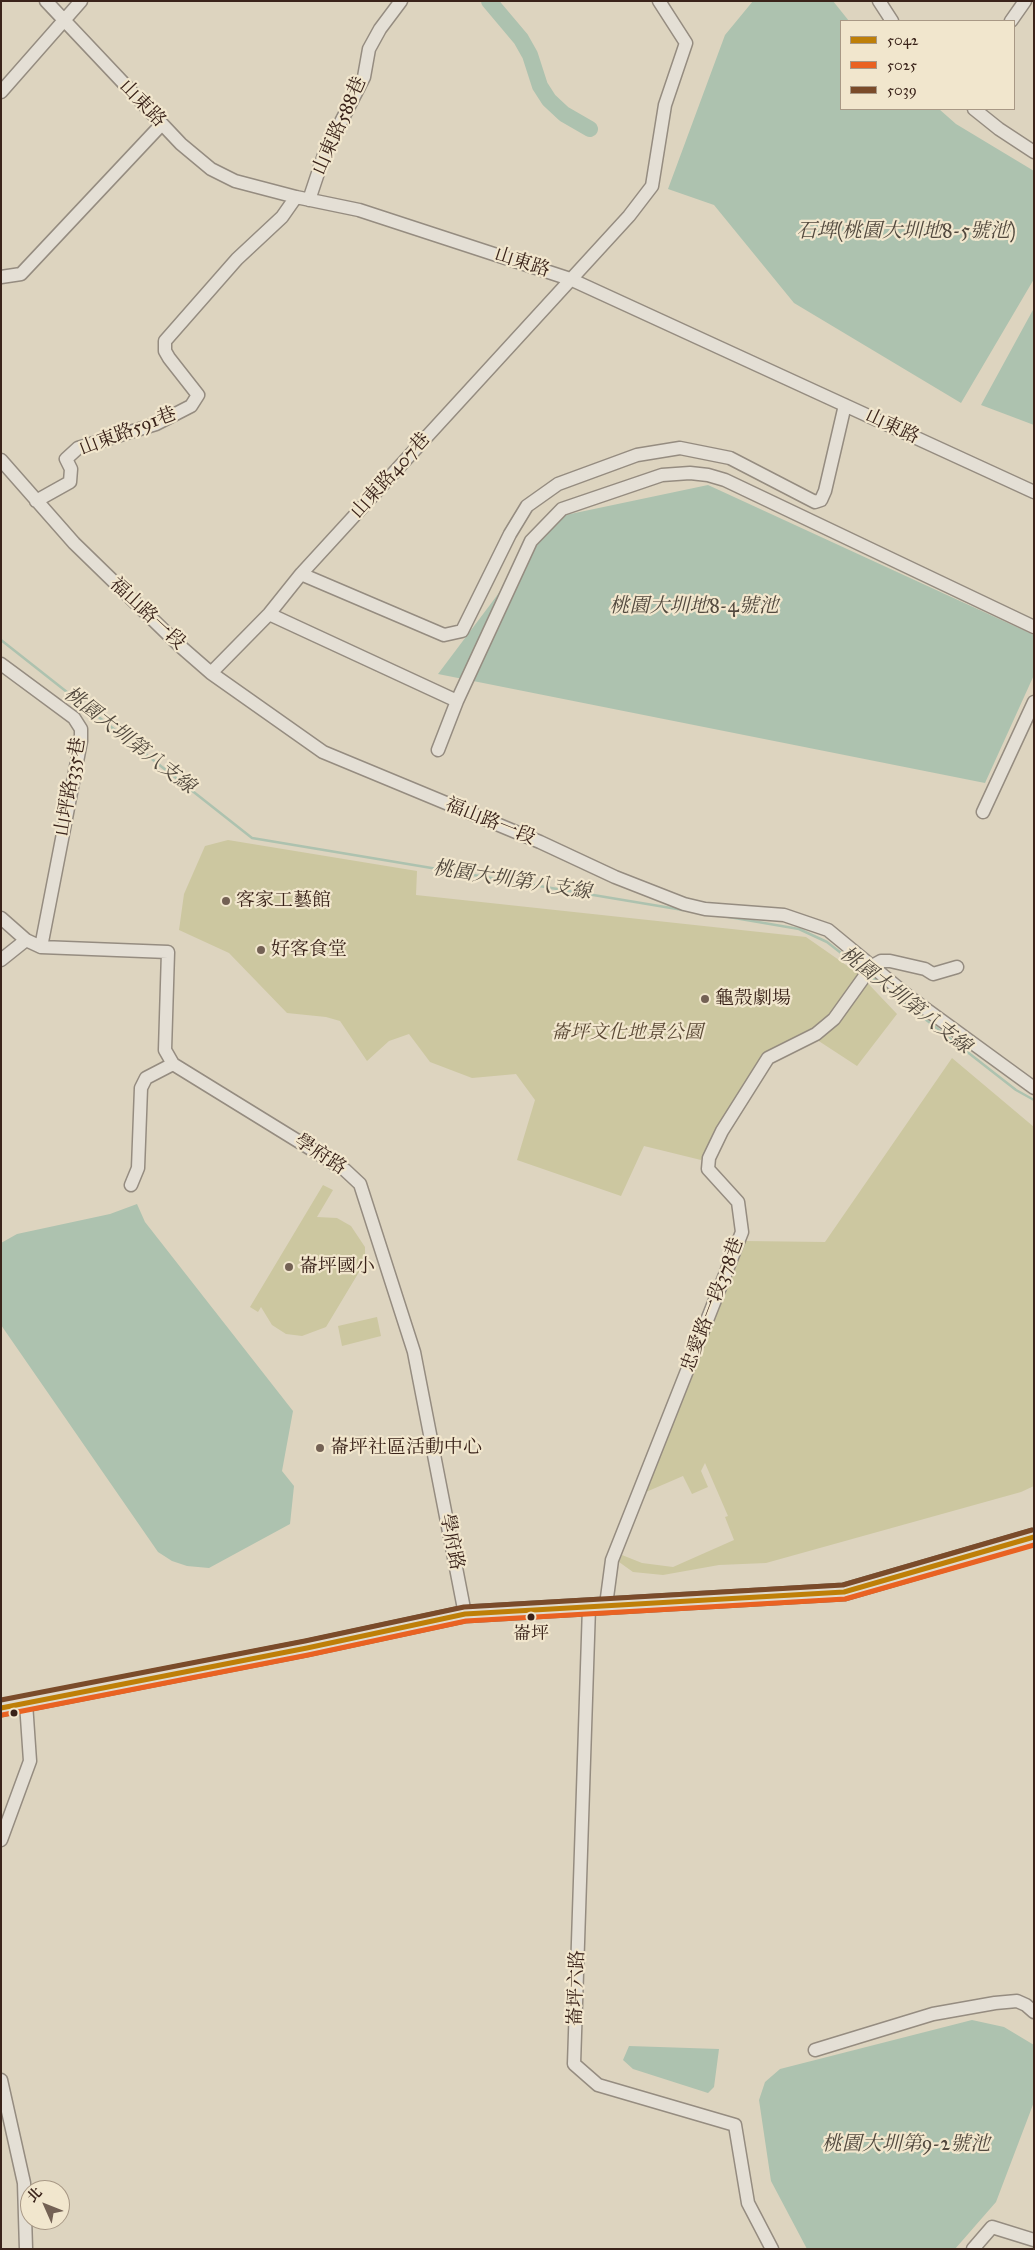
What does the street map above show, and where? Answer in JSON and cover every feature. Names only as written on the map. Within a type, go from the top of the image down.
[{"type":"main road","points":[[1,1708],[306,1648],[465,1614],[844,1592],[1034,1537]]},
{"type":"street","name":"山東路","points":[[46,1],[161,124],[211,169],[235,181],[296,197],[359,210],[570,279],[1034,492]]},
{"type":"street","points":[[1,92],[81,1]]},
{"type":"street","name":"山東路588巷","points":[[309,200],[324,155],[364,78],[369,49],[380,29],[401,1]]},
{"type":"street","name":"山東路407巷","points":[[211,673],[269,614],[301,574],[629,216],[652,186],[665,105],[686,43],[660,1]]},
{"type":"street","points":[[879,1],[891,20]]},
{"type":"street","points":[[1012,20],[1025,1]]},
{"type":"street","points":[[975,110],[998,129],[1034,152]]},
{"type":"street","points":[[1,277],[20,274],[161,124]]},
{"type":"street","name":"山東路591巷","points":[[36,502],[70,482],[71,469],[66,459],[78,448],[156,424],[191,406],[198,395],[169,358],[165,351],[165,341],[237,259],[282,217],[296,197]]},
{"type":"street","points":[[301,574],[444,636],[462,631],[510,534],[527,506],[558,484],[637,455],[680,448],[730,458],[815,502],[821,500],[825,492],[845,405]]},
{"type":"street","name":"福山路一段","points":[[1,460],[36,502],[107,578],[211,673],[323,752],[540,842],[615,877],[684,904],[731,911],[784,915],[828,930],[869,971],[908,996],[1034,1088]]},
{"type":"street","points":[[438,750],[457,701],[531,541],[562,509],[662,475],[699,474],[725,480],[1034,627]]},
{"type":"street","points":[[269,614],[457,701]]},
{"type":"street","name":"山坪路335巷","points":[[1,664],[74,718],[82,729],[41,947]]},
{"type":"street","points":[[983,812],[1034,702]]},
{"type":"street","points":[[1,918],[26,940],[41,947],[168,952],[165,1050],[174,1064],[146,1078],[141,1088],[138,1168],[131,1185]]},
{"type":"street","points":[[1,960],[26,940]]},
{"type":"street","points":[[869,971],[881,962],[890,961],[925,969],[933,974],[958,967]]},
{"type":"street","name":"忠愛路一段378巷","points":[[606,1605],[612,1560],[742,1232],[738,1202],[708,1169],[709,1158],[722,1131],[768,1058],[816,1034],[834,1019],[869,971]]},
{"type":"street","name":"學府路","points":[[174,1064],[345,1170],[360,1184],[414,1352],[465,1614]]},
{"type":"street","name":"崙坪六路","points":[[589,1606],[574,2064],[598,2085],[736,2125],[748,2203],[772,2249]]},
{"type":"street","points":[[1,1840],[30,1761],[26,1703]]},
{"type":"street","points":[[815,2050],[933,2014],[995,2003],[1017,2001],[1026,2005],[1034,2012]]},
{"type":"street","points":[[1,2080],[24,2183],[26,2249]]},
{"type":"street","points":[[972,2249],[992,2228],[1034,2240]]},
{"type":"green space","name":"崙坪文化地景公園","points":[[228,840],[417,871],[416,895],[806,937],[859,974],[897,1014],[857,1066],[808,1034],[766,1054],[701,1160],[644,1146],[621,1196],[517,1160],[535,1100],[516,1074],[472,1078],[430,1062],[409,1034],[389,1041],[367,1061],[340,1021],[326,1017],[287,1013],[229,953],[179,930],[184,894],[205,846]]},
{"type":"green space","points":[[952,1058],[1034,1127],[1034,1486],[1021,1492],[766,1563],[719,1565],[663,1575],[633,1572],[619,1562],[622,1555],[642,1563],[673,1567],[734,1540],[725,1517],[728,1516],[705,1463],[701,1471],[708,1487],[692,1494],[683,1476],[646,1492],[745,1241],[825,1242]]},
{"type":"green space","points":[[323,1185],[333,1190],[317,1217],[337,1218],[351,1226],[365,1247],[365,1262],[326,1327],[302,1336],[286,1334],[272,1325],[261,1307],[258,1312],[250,1307]]},
{"type":"green space","points":[[377,1317],[381,1336],[342,1346],[338,1326]]},
{"type":"water","name":"石埤(桃園大圳地8-5號池)","points":[[753,1],[833,1],[848,20],[840,20],[840,110],[940,110],[956,124],[1034,171],[1034,279],[961,403],[794,303],[714,205],[668,189],[725,35]]},
{"type":"water","points":[[1034,308],[1034,425],[981,405]]},
{"type":"water","name":"桃園大圳地8-4號池","points":[[708,485],[1034,635],[1034,675],[985,783],[438,674],[556,517]]},
{"type":"water","points":[[137,1204],[145,1222],[293,1411],[282,1471],[294,1486],[290,1524],[209,1568],[187,1566],[172,1561],[158,1552],[1,1325],[1,1243],[17,1234],[110,1214]]},
{"type":"water","name":"桃園大圳第9-2號池","points":[[972,2020],[1004,2027],[1034,2045],[1034,2102],[996,2202],[955,2249],[807,2249],[771,2181],[759,2100],[765,2082],[780,2069]]},
{"type":"water","points":[[629,2046],[719,2049],[714,2087],[708,2093],[633,2069],[623,2060]]},
{"type":"waterway","points":[[489,1],[521,39],[530,55],[540,86],[549,100],[564,114],[590,129]]},
{"type":"waterway","name":"桃園大圳第八支線","points":[[1,640],[252,838],[683,910]]},
{"type":"waterway","name":"桃園大圳第八支線","points":[[723,916],[799,929],[827,942],[864,971]]},
{"type":"waterway","name":"桃園大圳第八支線","points":[[870,976],[1016,1090],[1034,1100]]},
{"type":"transit line","name":"5039","points":[[1,1700],[305,1641],[464,1607],[843,1585],[1032,1530]]},
{"type":"transit line","name":"5042","points":[[1,1708],[307,1648],[465,1614],[844,1592],[1034,1537]]},
{"type":"transit line","name":"5025","points":[[2,1715],[308,1655],[466,1621],[845,1599],[1034,1545]]},
{"type":"place","name":"客家工藝館","points":[[226,901]]},
{"type":"place","name":"好客食堂","points":[[261,950]]},
{"type":"place","name":"龜殼劇場","points":[[705,999]]},
{"type":"place","name":"崙坪國小","points":[[289,1267]]},
{"type":"place","name":"崙坪社區活動中心","points":[[320,1448]]},
{"type":"place","name":"崙坪","points":[[531,1617]]}]
